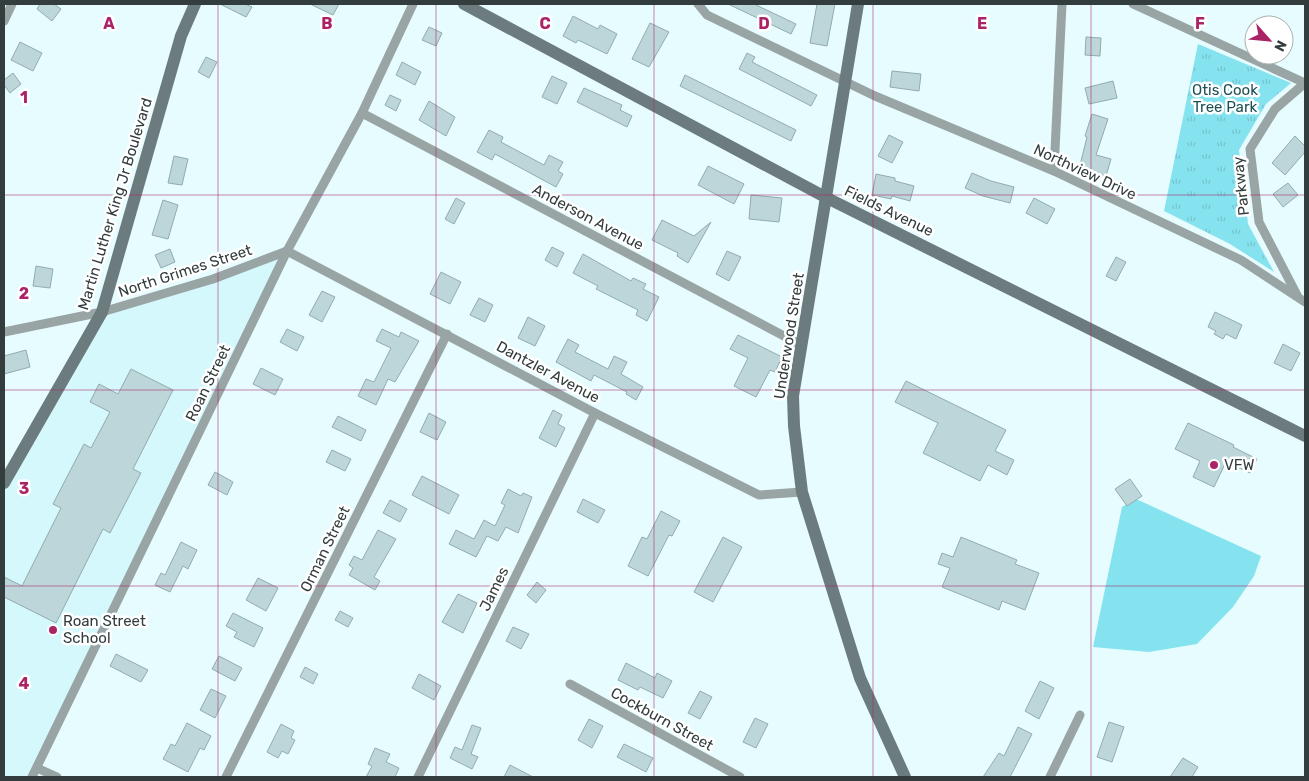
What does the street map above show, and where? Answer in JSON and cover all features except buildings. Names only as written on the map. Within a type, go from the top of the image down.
[{"type":"street","points":[[4,21],[12,4]]},
{"type":"street","name":"Martin Luther King Jr Boulevard","points":[[4,483],[102,312],[181,36],[195,4]]},
{"type":"street","name":"Roan Street","points":[[32,777],[287,251],[362,113],[413,4]]},
{"type":"street","name":"Northview Drive","points":[[698,4],[706,15],[844,81],[1054,171],[1241,260],[1302,300]]},
{"type":"street","name":"Underwood Street","points":[[858,4],[793,396],[794,416],[802,492],[860,678],[905,777]]},
{"type":"street","points":[[1054,171],[1062,4]]},
{"type":"street","points":[[1133,4],[1305,83]]},
{"type":"street","name":"Fields Avenue","points":[[471,5],[827,198],[1305,436]]},
{"type":"street","name":"Parkway","points":[[1302,300],[1259,222],[1250,149],[1275,110],[1305,83]]},
{"type":"street","name":"Anderson Avenue","points":[[362,113],[801,345]]},
{"type":"street","name":"North Grimes Street","points":[[4,332],[102,312],[213,278],[287,251]]},
{"type":"street","name":"Dantzler Avenue","points":[[287,251],[595,413],[759,495],[802,492]]},
{"type":"street","name":"Orman Street","points":[[226,777],[447,334]]},
{"type":"street","name":"James","points":[[418,777],[595,413]]},
{"type":"street","name":"Cockburn Street","points":[[570,684],[740,777]]},
{"type":"street","points":[[1050,777],[1080,715]]},
{"type":"street","points":[[37,768],[57,777]]},
{"type":"shaded area","name":"Roan Street School","points":[[287,251],[30,777],[4,777],[4,483],[102,312]]},
{"type":"green space","name":"Otis Cook Tree Park","points":[[1198,44],[1244,63],[1244,65],[1291,83],[1266,104],[1239,150],[1248,224],[1274,272],[1230,244],[1164,211]]},
{"type":"green space","points":[[1136,499],[1261,556],[1254,576],[1233,607],[1197,644],[1149,652],[1093,647],[1122,507]]},
{"type":"place","name":"VFW","points":[[1214,465]]},
{"type":"place","name":"Roan Street School","points":[[53,630]]}]
